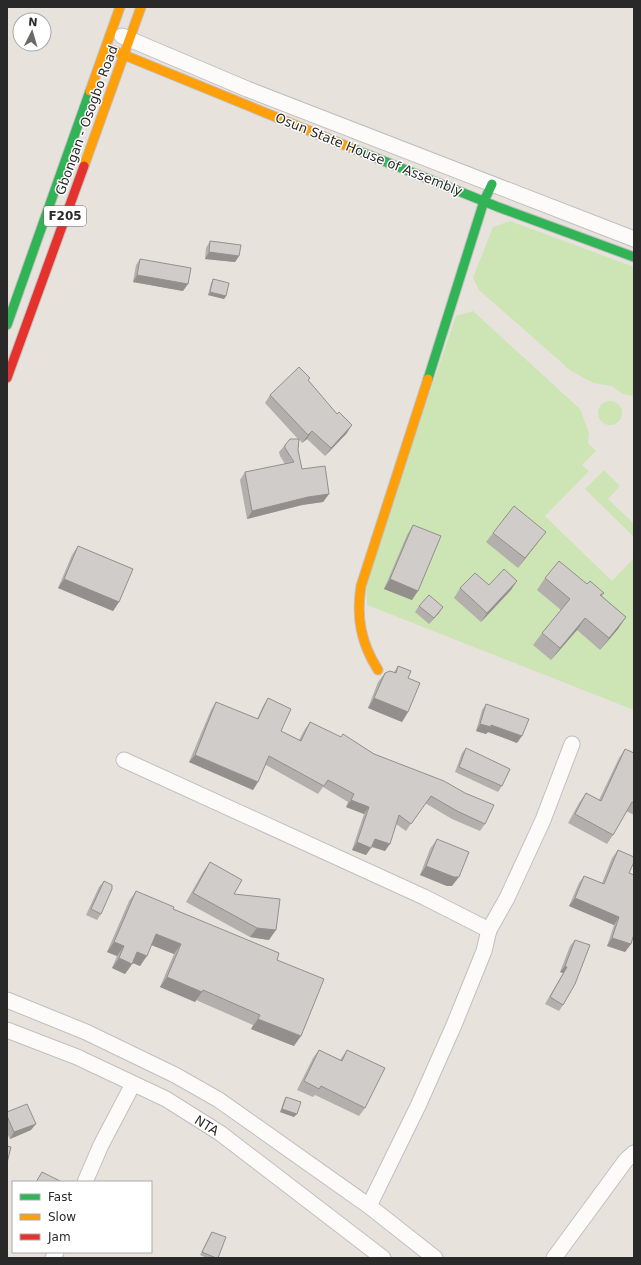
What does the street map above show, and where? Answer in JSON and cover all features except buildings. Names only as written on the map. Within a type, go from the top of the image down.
[{"type":"street","name":"Gbongan - Osogbo Road","points":[[7,325],[120,7]]},
{"type":"street","name":"Gbongan - Osogbo Road","points":[[7,378],[141,7]]},
{"type":"street","name":"Osun State House of Assembly","points":[[111,32],[247,89],[634,239]]},
{"type":"street","name":"Osun State House of Assembly","points":[[105,47],[484,201],[634,257]]},
{"type":"street","points":[[378,670],[369,656],[358,628],[357,605],[361,586],[484,201],[492,184]]},
{"type":"street","points":[[369,1206],[418,1106],[454,1025],[484,951],[489,930],[507,898],[543,820],[572,744]]},
{"type":"street","points":[[124,760],[424,897],[489,930]]},
{"type":"street","points":[[7,1000],[86,1032],[175,1074],[218,1100],[369,1206],[435,1258]]},
{"type":"street","name":"NTA","points":[[7,1030],[76,1057],[166,1099],[220,1133],[383,1258]]},
{"type":"street","points":[[85,1181],[100,1145],[133,1084]]},
{"type":"street","points":[[554,1258],[626,1160],[634,1152]]},
{"type":"green space","points":[[510,221],[634,267],[634,396],[623,394],[611,386],[593,383],[571,371],[479,290],[473,278],[493,227]]},
{"type":"green space","points":[[473,311],[580,409],[589,433],[588,443],[596,451],[582,465],[589,471],[545,516],[612,581],[634,558],[634,710],[367,605],[366,580],[456,316]]},
{"type":"green space","points":[[610,401],[619,404],[622,413],[619,422],[610,425],[601,422],[598,413],[601,404]]},
{"type":"green space","points":[[604,470],[620,486],[608,499],[634,524],[634,537],[585,489]]},
{"type":"traffic: fast","points":[[7,325],[90,91]]},
{"type":"traffic: fast","points":[[354,149],[498,207],[634,257]]},
{"type":"traffic: fast","points":[[428,379],[484,201],[492,184]]},
{"type":"traffic: slow","points":[[90,91],[120,7]]},
{"type":"traffic: slow","points":[[84,166],[141,7]]},
{"type":"traffic: slow","points":[[107,48],[354,149]]},
{"type":"traffic: slow","points":[[378,670],[367,650],[361,630],[359,609],[361,586],[428,379]]},
{"type":"traffic: jam","points":[[7,378],[84,166]]}]
